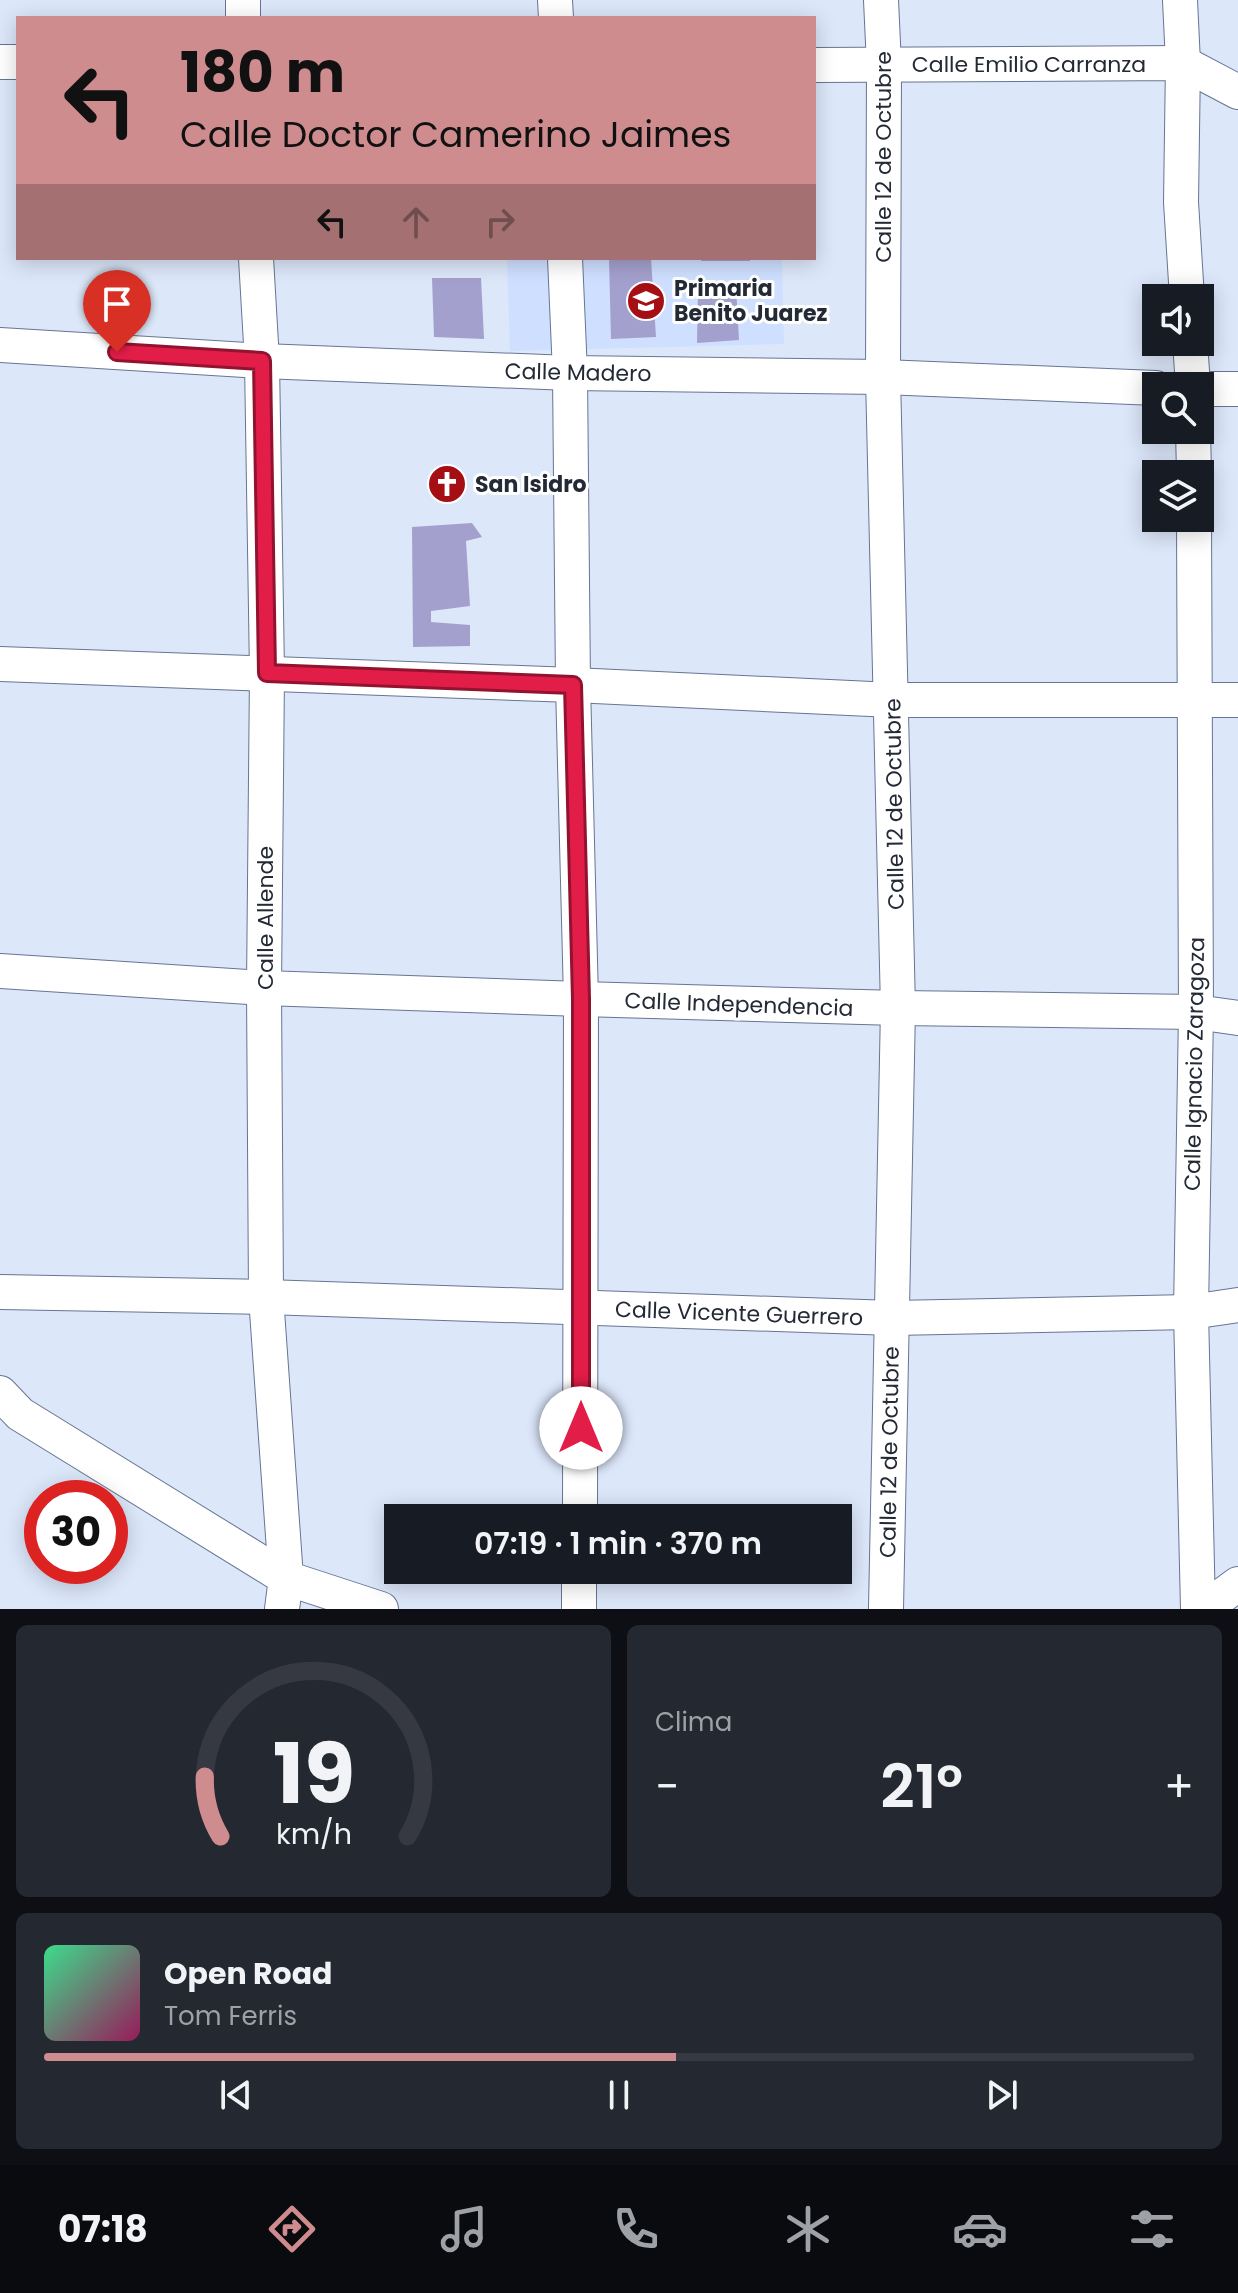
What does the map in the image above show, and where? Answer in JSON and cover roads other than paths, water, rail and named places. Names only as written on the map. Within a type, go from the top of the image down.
[{"type":"street","name":"Calle 12 de Octubre","points":[[881,0],[884,65],[883,377],[898,1008],[886,1609]]},
{"type":"street","points":[[1180,0],[1183,63],[1181,202],[1186,284]]},
{"type":"street","name":"Calle Emilio Carranza","points":[[816,65],[1183,63],[1238,92]]},
{"type":"street","name":"Calle Allende","points":[[256,260],[262,361],[267,673],[264,988],[266,1297],[284,1593]]},
{"type":"street","points":[[565,260],[570,373],[573,685],[581,999],[580,1504]]},
{"type":"street","name":"Calle Madero","points":[[0,345],[262,361],[570,373],[883,377],[1142,387]]},
{"type":"street","points":[[1214,389],[1238,389]]},
{"type":"street","name":"Calle Ignacio Zaragoza","points":[[1194,532],[1196,1012],[1191,1312],[1201,1609]]},
{"type":"street","points":[[0,664],[892,700],[1238,700]]},
{"type":"street","name":"Calle Independencia","points":[[0,971],[264,988],[898,1008],[1196,1012],[1238,1018]]},
{"type":"street","name":"Calle Vicente Guerrero","points":[[0,1292],[266,1297],[893,1318],[1191,1312],[1238,1305]]},
{"type":"street","points":[[7,1407],[284,1593],[381,1609]]},
{"type":"street","points":[[579,1584],[579,1609]]},
{"type":"street","points":[[1201,1609],[1238,1584]]},
{"type":"place","name":"Primaria Benito Juarez","points":[[646,301]]},
{"type":"place","name":"San Isidro","points":[[447,484]]}]
